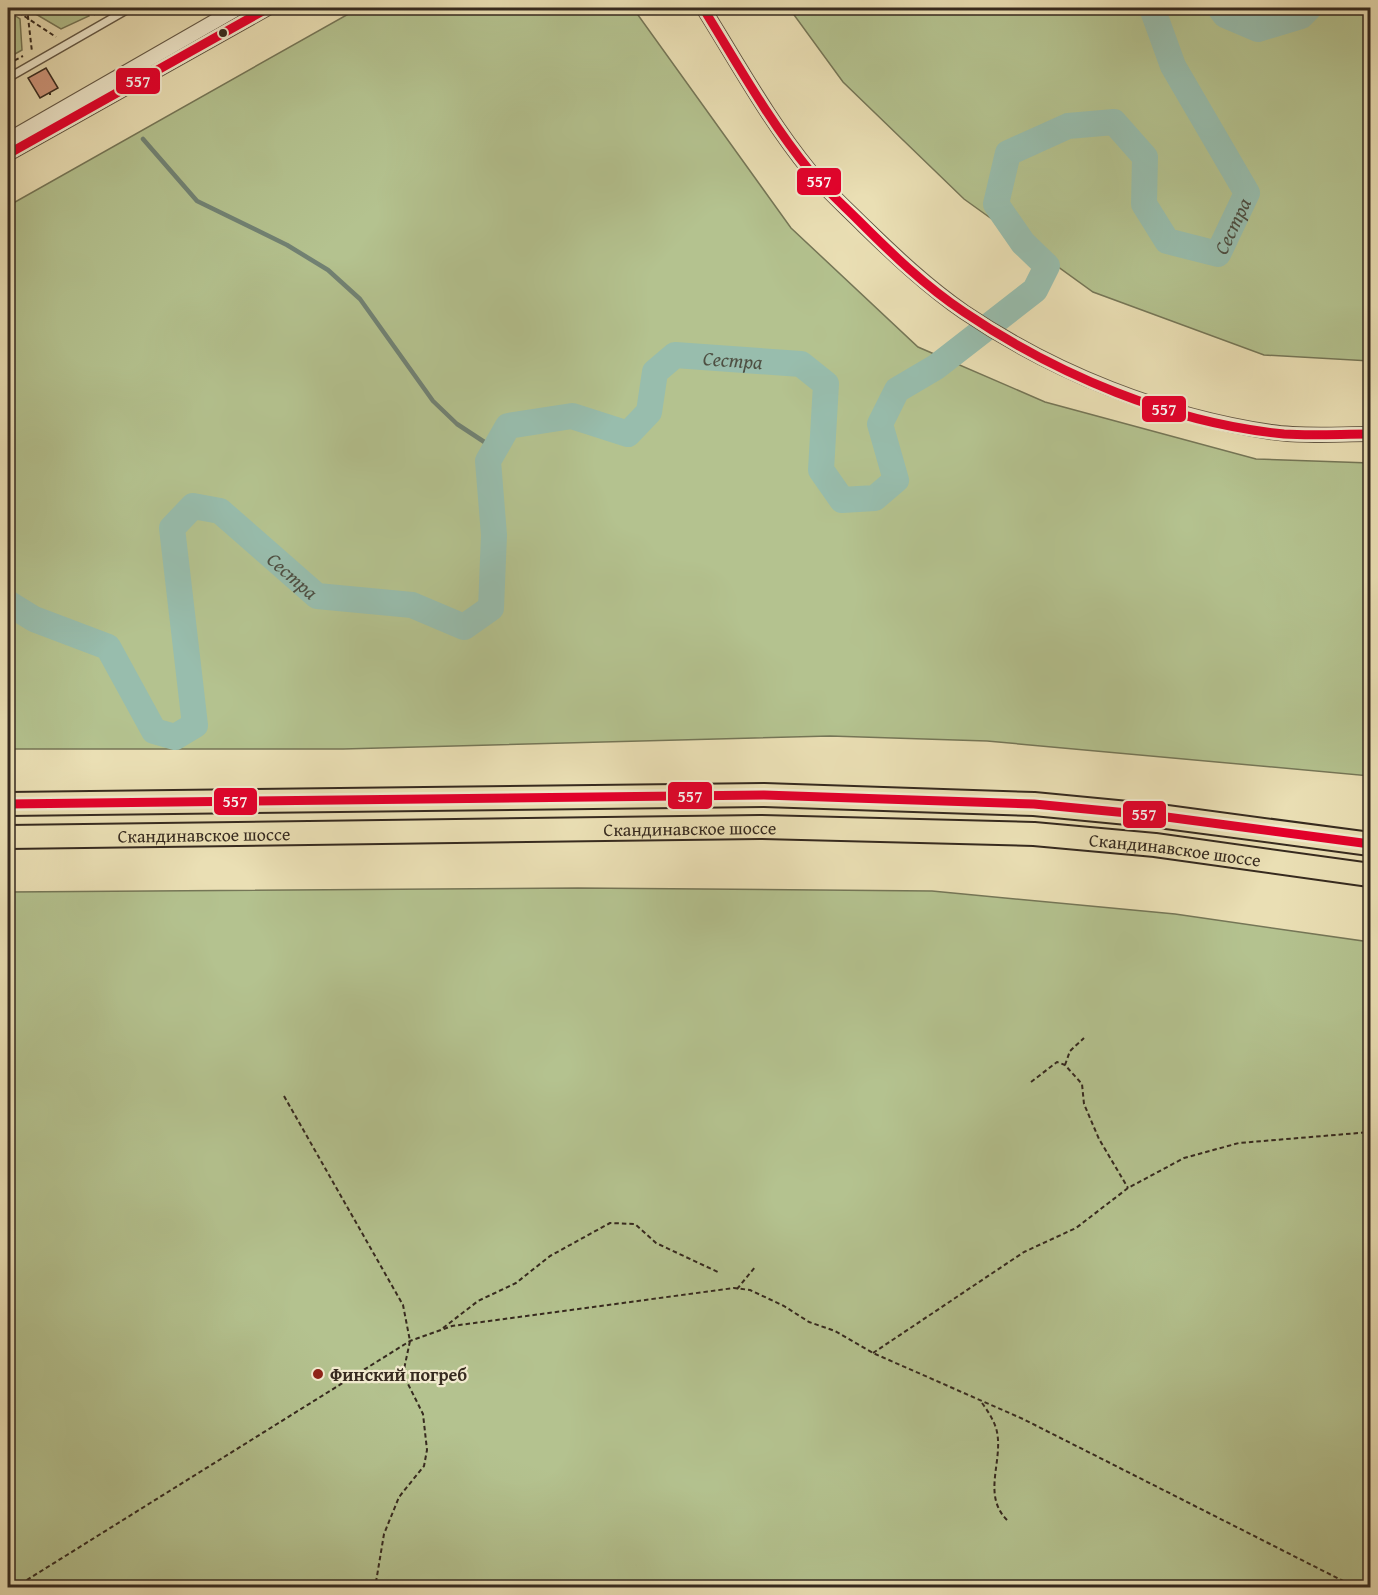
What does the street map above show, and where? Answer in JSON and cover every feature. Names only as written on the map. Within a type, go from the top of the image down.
[{"type":"highway","name":"Скандинавское шоссе","points":[[8,804],[764,795],[1034,804],[1159,816],[1371,844]]},
{"type":"highway","name":"Скандинавское шоссе","points":[[8,837],[760,827],[1011,834],[1155,845],[1371,875]]},
{"type":"street","points":[[8,140],[238,8]]},
{"type":"street","points":[[8,154],[268,8]]},
{"type":"street","points":[[703,8],[756,93],[810,171],[906,267],[964,312],[1016,344],[1109,388],[1202,418],[1273,433],[1371,434]]},
{"type":"lane","points":[[8,78],[130,8]]},
{"type":"path","points":[[12,8],[56,37]]},
{"type":"path","points":[[27,8],[32,51]]},
{"type":"path","points":[[92,8],[95,15]]},
{"type":"path","points":[[1065,1065],[1070,1050],[1084,1038]]},
{"type":"path","points":[[1031,1082],[1057,1062],[1065,1065],[1082,1084],[1084,1104],[1099,1139],[1128,1188]]},
{"type":"path","points":[[284,1096],[403,1305],[410,1341],[403,1374],[423,1414],[427,1450],[424,1466],[399,1497],[384,1534],[375,1587]]},
{"type":"path","points":[[873,1353],[940,1307],[985,1281],[1024,1252],[1076,1228],[1128,1188],[1184,1158],[1239,1143],[1371,1132]]},
{"type":"path","points":[[441,1330],[478,1301],[509,1287],[550,1256],[610,1223],[635,1224],[656,1243],[720,1273]]},
{"type":"path","points":[[737,1289],[756,1266]]},
{"type":"path","points":[[14,1587],[410,1341],[452,1326],[550,1315],[669,1296],[737,1289],[750,1290],[776,1302],[809,1322],[835,1331],[873,1353],[1023,1419],[1357,1587]]},
{"type":"path","points":[[980,1400],[997,1431],[994,1483],[997,1505],[1007,1520]]},
{"type":"green space","points":[[34,8],[85,8],[89,16],[61,29],[34,13]]},
{"type":"green space","points":[[359,8],[633,8],[791,228],[918,347],[1045,402],[1256,459],[1370,463],[1370,776],[987,741],[830,736],[343,749],[8,749],[8,206]]},
{"type":"green space","points":[[789,8],[1370,8],[1370,361],[1264,355],[1093,292],[964,199],[843,82]]},
{"type":"green space","points":[[8,11],[20,19],[22,50],[8,58]]},
{"type":"green space","points":[[578,888],[932,891],[1175,914],[1370,942],[1370,1587],[8,1587],[8,892]]},
{"type":"building","points":[[46,68],[58,88],[40,98],[28,78]]},
{"type":"waterway","name":"Сестра","points":[[8,603],[34,619],[108,647],[154,731],[175,737],[195,725],[172,528],[193,506],[220,511],[317,596],[412,605],[464,627],[491,608],[494,535],[488,461],[508,426],[572,416],[628,434],[649,412],[655,372],[675,355],[801,364],[826,384],[821,470],[842,500],[875,498],[896,480],[880,424],[897,390],[936,367],[1035,290],[1047,266],[1023,243],[996,204],[1008,153],[1068,126],[1114,122],[1145,157],[1144,204],[1167,241],[1218,254],[1247,193],[1173,66],[1152,8]]},
{"type":"waterway","name":"Сестра","points":[[1220,8],[1225,15],[1258,29],[1301,16],[1309,8]]},
{"type":"waterway","points":[[143,139],[197,201],[287,245],[328,270],[360,299],[433,401],[457,424],[495,449]]},
{"type":"transit line","name":"557","points":[[8,154],[268,8]]},
{"type":"transit line","name":"557","points":[[703,8],[767,112],[816,178],[883,245],[922,280],[964,312],[1000,335],[1037,356],[1116,392],[1199,419],[1284,434],[1370,434]]},
{"type":"transit line","name":"557","points":[[8,804],[764,795],[1034,804],[1159,816],[1370,844]]},
{"type":"place","name":"Финский погреб","points":[[318,1374]]}]
